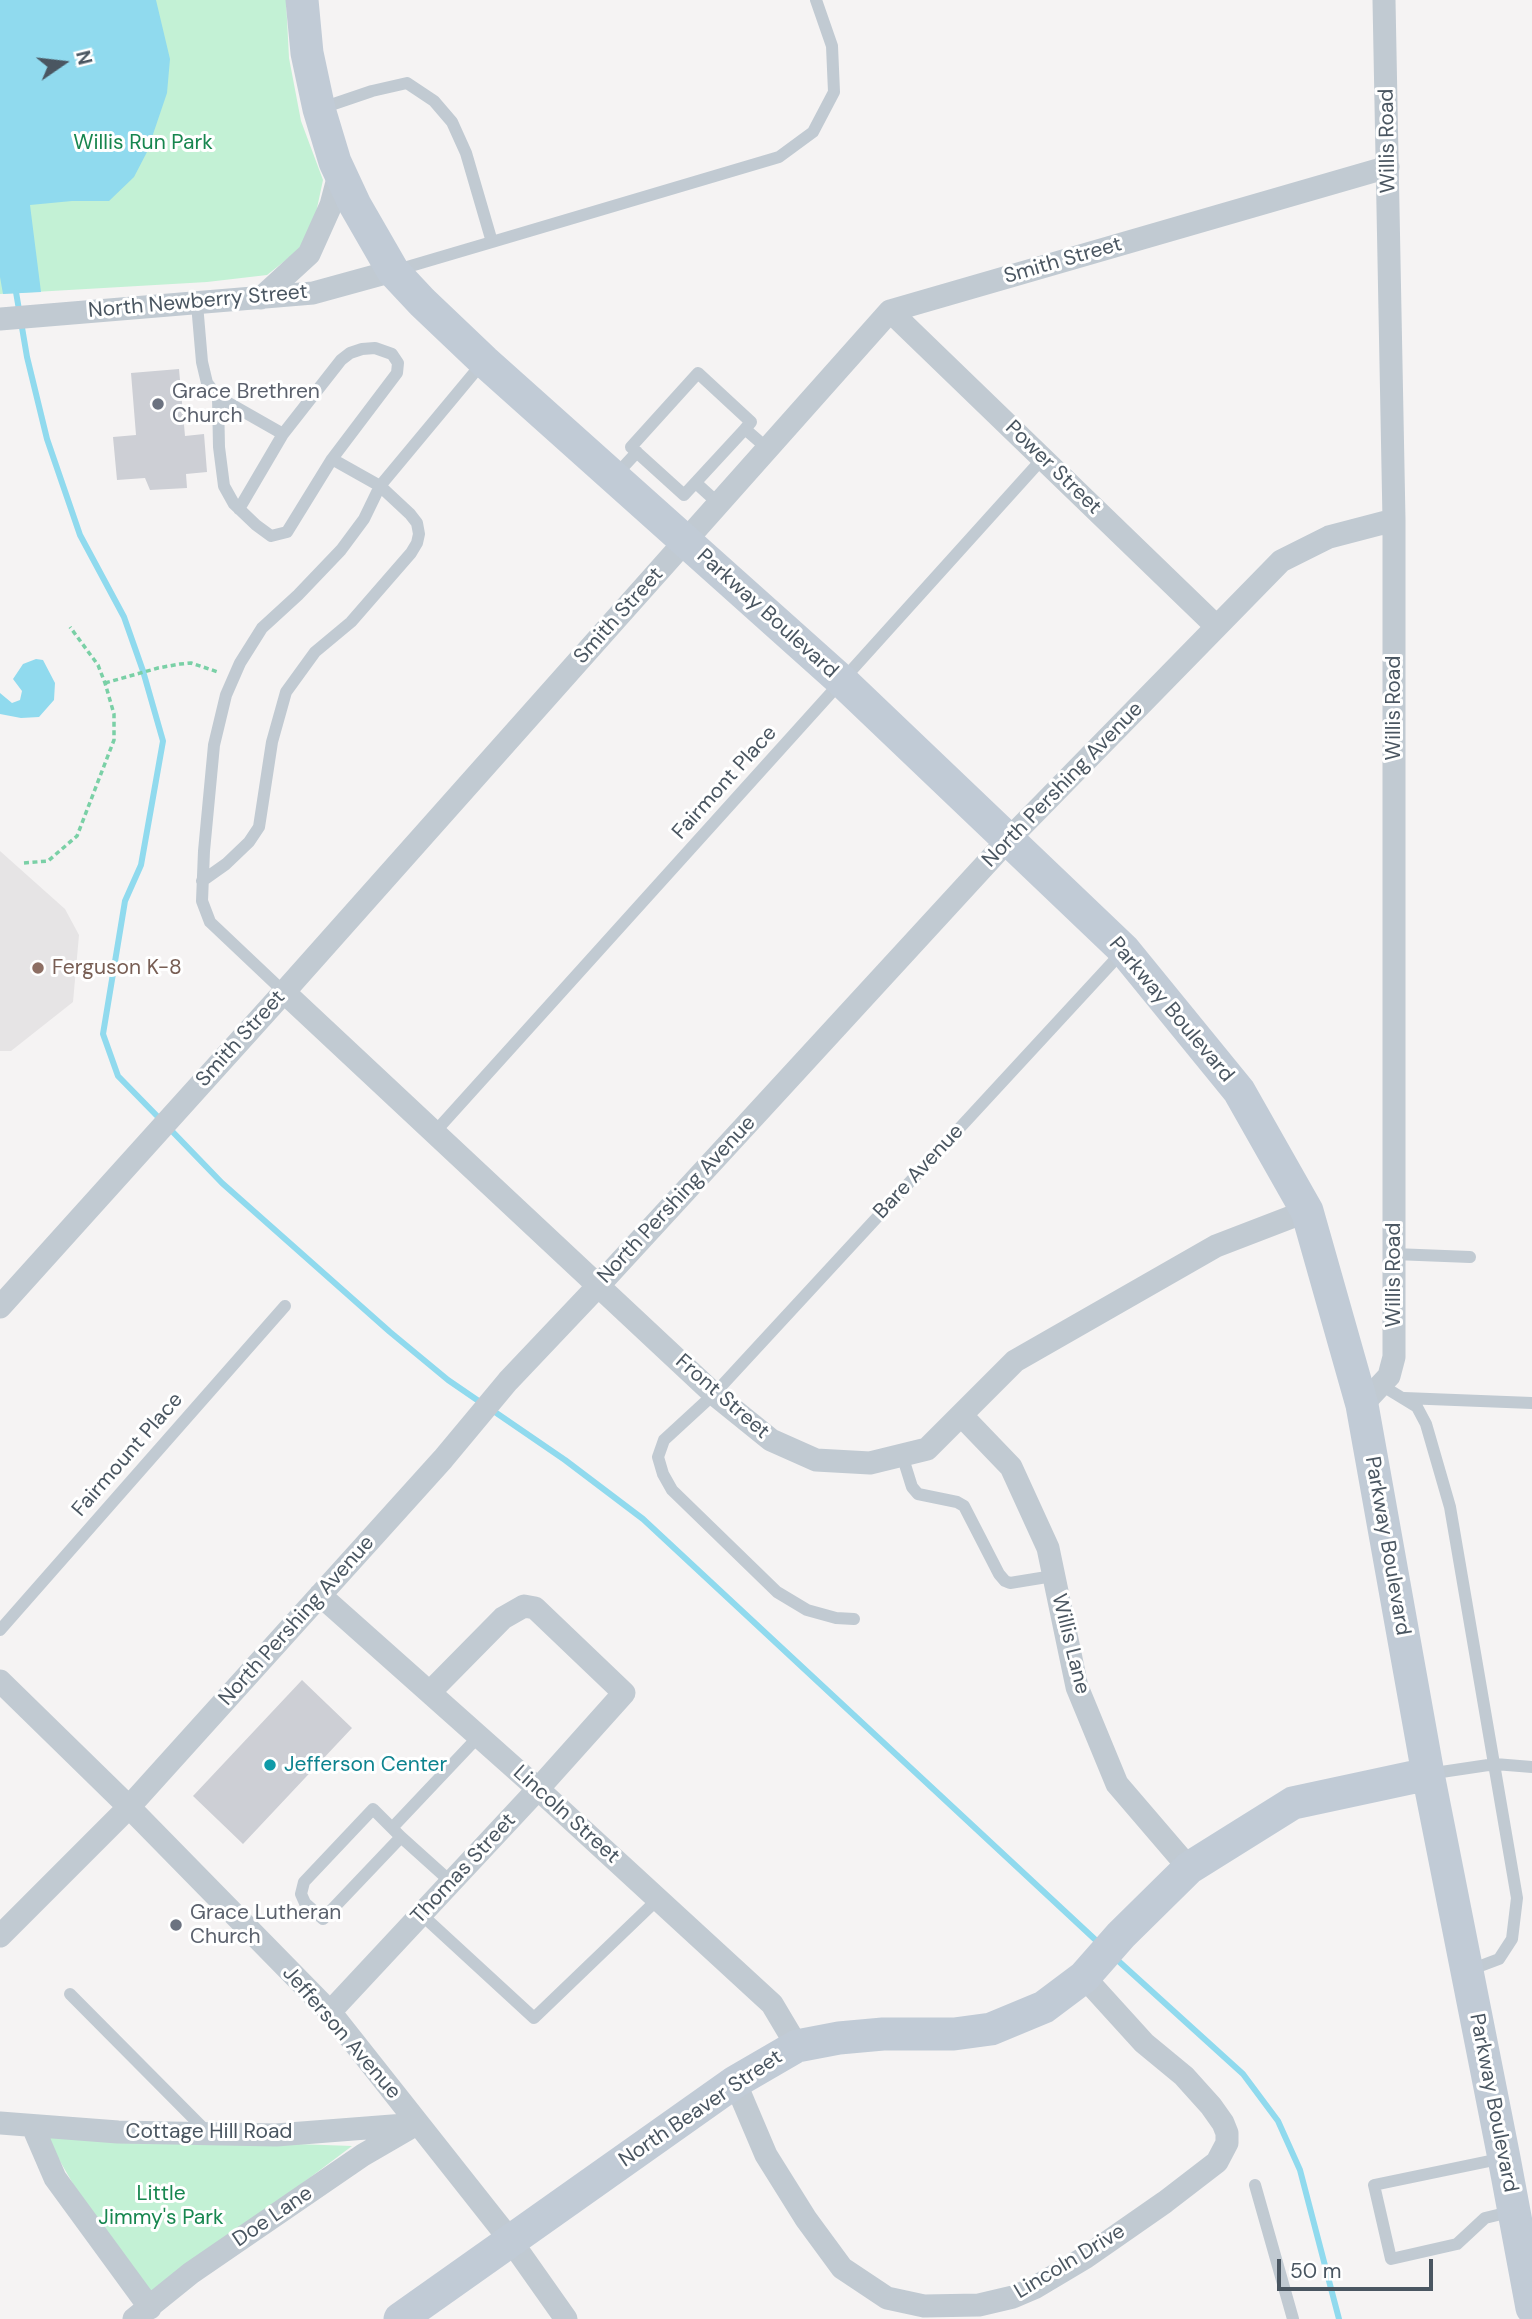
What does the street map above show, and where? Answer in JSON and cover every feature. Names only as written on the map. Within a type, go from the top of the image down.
[{"type":"street","name":"Parkway Boulevard","points":[[302,0],[307,53],[319,109],[340,171],[355,205],[393,271],[484,361],[614,477],[665,500],[686,541],[843,682],[1124,950],[1239,1091],[1307,1211],[1371,1394],[1428,1774],[1532,2308]]},
{"type":"street","name":"Willis Road","points":[[1371,1394],[1389,1376],[1394,1357],[1394,520],[1384,0]]},
{"type":"street","name":"Smith Street","points":[[0,1307],[890,311],[1388,167]]},
{"type":"street","points":[[261,298],[309,254],[331,205],[340,171]]},
{"type":"street","name":"North Newberry Street","points":[[0,319],[313,293],[393,271]]},
{"type":"street","name":"Power Street","points":[[890,311],[1216,626]]},
{"type":"street","name":"North Pershing Avenue","points":[[0,1936],[129,1807],[443,1459],[508,1381],[1009,839],[1216,626],[1280,561],[1329,537],[1394,520]]},
{"type":"street","name":"Front Street","points":[[284,992],[714,1394],[771,1440],[816,1461],[870,1463],[927,1449],[1015,1361],[1216,1247],[1307,1211]]},
{"type":"street","name":"Willis Lane","points":[[961,1416],[1011,1467],[1048,1548],[1077,1687],[1117,1784],[1188,1868]]},
{"type":"street","name":"Lincoln Street","points":[[320,1595],[538,1789],[772,2004],[797,2046]]},
{"type":"street","name":"Thomas Street","points":[[330,2012],[624,1693],[535,1608],[524,1606],[503,1618],[430,1692]]},
{"type":"street","name":"Jefferson Avenue","points":[[0,1681],[129,1807],[330,2012],[511,2241],[566,2319]]},
{"type":"street","name":"North Beaver Street","points":[[400,2319],[735,2082],[797,2046],[839,2038],[883,2034],[954,2034],[991,2029],[1045,2007],[1084,1978],[1121,1935],[1188,1868],[1293,1803],[1428,1774]]},
{"type":"street","name":"Lincoln Drive","points":[[735,2082],[766,2155],[806,2219],[842,2268],[887,2298],[924,2306],[979,2305],[1013,2297],[1034,2288],[1086,2256],[1165,2202],[1217,2162],[1224,2151],[1227,2133],[1211,2106],[1184,2076],[1144,2043],[1084,1978]]},
{"type":"street","name":"Cottage Hill Road","points":[[0,2123],[33,2127],[276,2135],[418,2124]]},
{"type":"street","name":"Doe Lane","points":[[142,2313],[191,2273],[363,2155],[418,2124]]},
{"type":"street","points":[[33,2127],[55,2178],[142,2313]]},
{"type":"lane","points":[[393,271],[779,157],[813,132],[834,92],[832,46],[816,0]]},
{"type":"lane","points":[[319,109],[372,91],[407,83],[434,101],[452,122],[466,153],[492,242]]},
{"type":"lane","points":[[197,304],[202,362],[207,383],[218,397],[284,433]]},
{"type":"lane","points":[[218,397],[221,474],[224,486],[234,504],[239,509],[256,525],[271,536],[287,532],[332,459],[397,373],[398,363],[392,354],[375,348],[350,353],[341,360],[284,433],[239,509]]},
{"type":"lane","points":[[284,992],[210,922],[202,901],[214,745],[226,695],[240,663],[262,628],[341,550],[364,519],[380,486],[484,361]]},
{"type":"lane","points":[[698,373],[751,422],[745,429],[684,495],[665,500],[637,452],[631,447],[698,373]]},
{"type":"lane","points":[[745,429],[768,449]]},
{"type":"lane","points":[[614,477],[637,452]]},
{"type":"lane","name":"Fairmont Place","points":[[434,1133],[1043,458]]},
{"type":"lane","points":[[202,881],[226,864],[249,842],[259,827],[272,742],[286,692],[315,652],[351,622],[417,543],[417,523],[410,514],[380,486],[332,459]]},
{"type":"lane","points":[[696,483],[719,504]]},
{"type":"lane","name":"Bare Avenue","points":[[854,1619],[836,1618],[807,1610],[777,1592],[672,1490],[658,1457],[664,1440],[714,1394],[1124,950]]},
{"type":"lane","points":[[1394,1254],[1470,1257]]},
{"type":"lane","name":"Fairmount Place","points":[[0,1630],[285,1306]]},
{"type":"lane","points":[[1371,1394],[1404,1398],[1532,1403]]},
{"type":"lane","points":[[1404,1398],[1417,1407],[1426,1424],[1451,1507],[1517,1898],[1512,1939],[1499,1959],[1467,1971]]},
{"type":"lane","points":[[902,1455],[912,1487],[918,1494],[957,1502],[964,1506],[1005,1581],[1010,1583],[1053,1576]]},
{"type":"lane","points":[[451,1882],[397,1833],[373,1810],[304,1882],[301,1894],[305,1903],[323,1919],[397,1833],[478,1736]]},
{"type":"lane","points":[[1428,1774],[1495,1764],[1532,1767]]},
{"type":"lane","points":[[422,1915],[534,2018],[658,1899]]},
{"type":"lane","points":[[70,1994],[208,2133]]},
{"type":"lane","points":[[1504,2158],[1374,2185],[1391,2259],[1457,2244],[1485,2218],[1514,2211]]},
{"type":"lane","points":[[1255,2185],[1293,2319]]},
{"type":"path","points":[[24,863],[48,861],[77,836],[114,740],[114,714],[98,665],[70,627]]},
{"type":"path","points":[[105,683],[158,668],[191,663],[233,679]]},
{"type":"shaded area","name":"Ferguson K-8","points":[[0,851],[65,909],[79,935],[73,1002],[11,1051],[0,1051]]},
{"type":"green space","name":"Willis Run Park","points":[[0,0],[286,0],[289,58],[301,121],[323,180],[310,241],[267,275],[207,282],[0,294]]},
{"type":"green space","name":"Little Jimmy's Park","points":[[45,2135],[352,2146],[142,2304]]},
{"type":"water","points":[[0,0],[156,0],[170,59],[167,93],[147,152],[134,177],[109,201],[30,205],[41,292],[3,294],[0,277]]},
{"type":"water","points":[[36,659],[43,660],[55,683],[54,700],[39,717],[21,718],[0,714],[0,693],[12,703],[20,700],[22,691],[13,679],[23,664]]},
{"type":"building","name":"Grace Brethren Church","points":[[179,369],[185,436],[204,434],[207,472],[186,474],[187,488],[150,490],[145,478],[117,480],[113,437],[136,435],[131,373]]},
{"type":"building","name":"Jefferson Center","points":[[302,1680],[352,1728],[243,1844],[193,1796]]},
{"type":"waterway","points":[[16,292],[27,357],[47,439],[80,535],[124,617],[163,741],[141,865],[125,901],[103,1034],[118,1076],[161,1120]]},
{"type":"waterway","points":[[168,1127],[222,1183],[390,1332],[448,1380],[483,1404]]},
{"type":"waterway","points":[[492,1410],[565,1460],[643,1519],[1101,1945]]},
{"type":"waterway","points":[[1114,1957],[1243,2074],[1278,2121],[1300,2170],[1339,2319]]},
{"type":"place","name":"Grace Brethren Church","points":[[158,404]]},
{"type":"place","name":"Ferguson K-8","points":[[38,968]]},
{"type":"place","name":"Jefferson Center","points":[[270,1765]]},
{"type":"place","name":"Grace Lutheran Church","points":[[176,1925]]}]
